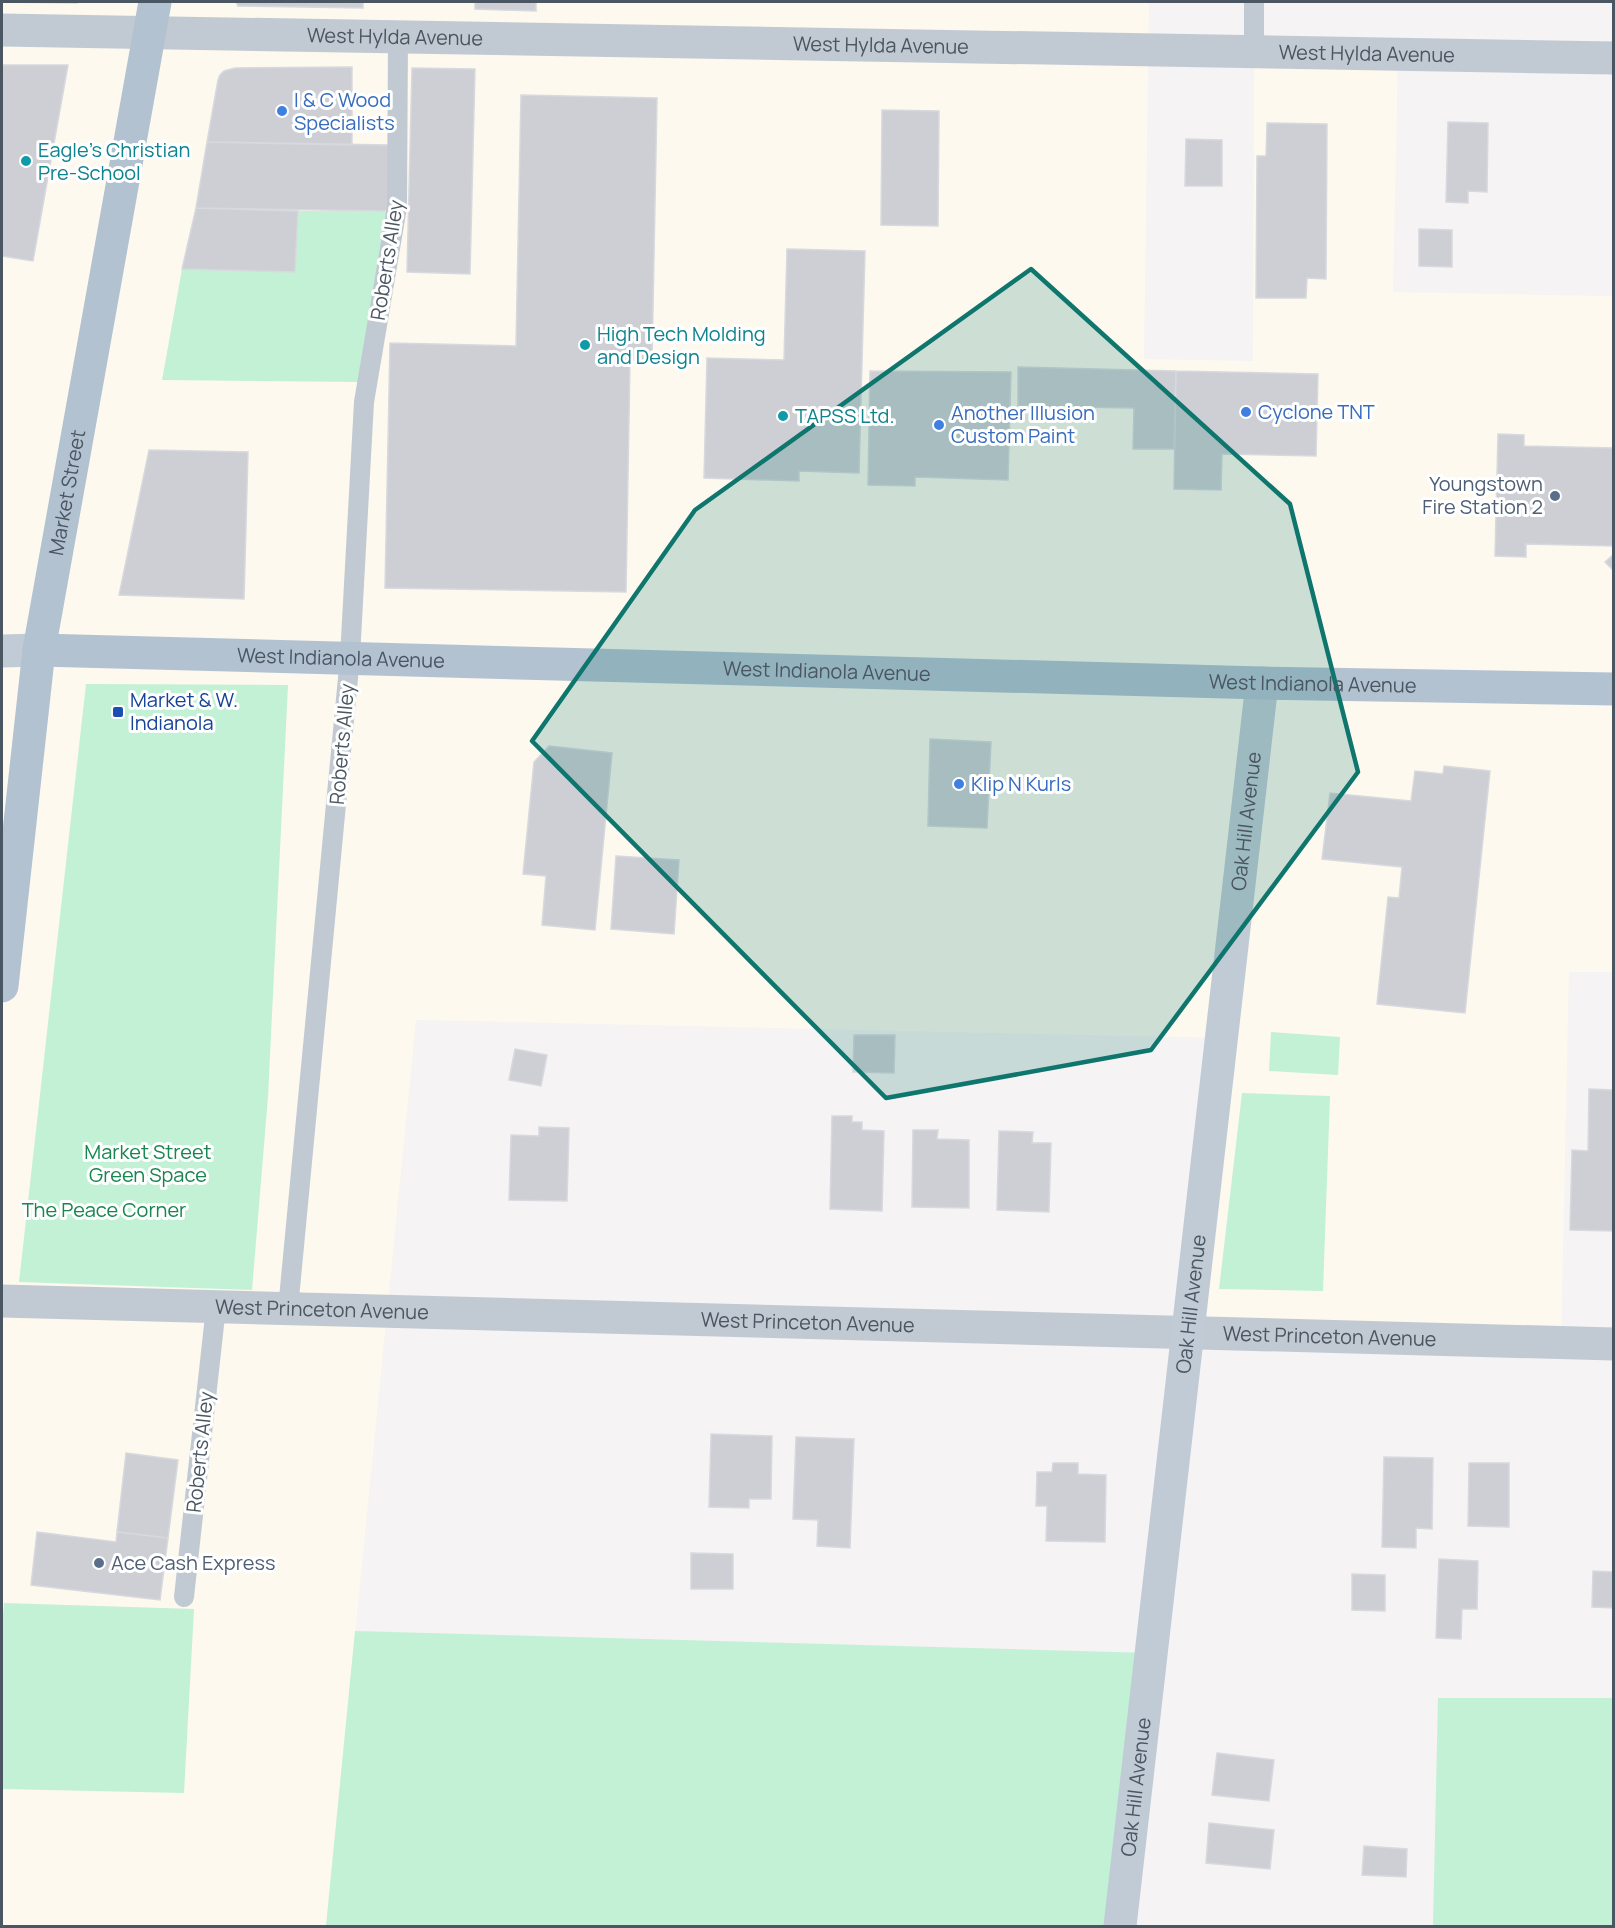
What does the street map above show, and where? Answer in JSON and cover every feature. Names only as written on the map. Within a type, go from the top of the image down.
[{"type":"main road","name":"Market Street","points":[[2,986],[39,650],[152,17]]},
{"type":"main road","name":"West Indianola Avenue","points":[[39,650],[1263,683],[1614,689]]},
{"type":"street","name":"West Hylda Avenue","points":[[2,30],[152,17],[398,36],[1614,58]]},
{"type":"street","points":[[2,651],[39,650]]},
{"type":"street","name":"Oak Hill Avenue","points":[[1120,1926],[1263,683]]},
{"type":"street","name":"West Princeton Avenue","points":[[2,1301],[1614,1344]]},
{"type":"lane","points":[[1254,2],[1254,52]]},
{"type":"lane","name":"Roberts Alley","points":[[288,1309],[350,657],[364,402],[397,207],[398,36]]},
{"type":"lane","name":"Roberts Alley","points":[[184,1597],[216,1307]]},
{"type":"highlighted area","points":[[1031,269],[1290,504],[1358,772],[1151,1050],[886,1098],[532,741],[695,510]]},
{"type":"shaded area","points":[[2,2],[1149,2],[1144,359],[1253,361],[1254,52],[1398,54],[1393,292],[1613,296],[1613,972],[1569,972],[1561,1342],[1188,1333],[1221,1038],[416,1020],[326,1926],[2,1926]]},
{"type":"green space","points":[[298,211],[390,211],[360,382],[162,380],[182,269],[295,272]]},
{"type":"green space","name":"Market Street Green Space","points":[[86,684],[288,685],[268,1097],[252,1290],[19,1282]]},
{"type":"green space","points":[[1271,1032],[1340,1037],[1338,1075],[1269,1071]]},
{"type":"green space","points":[[1242,1093],[1330,1096],[1323,1291],[1219,1289]]},
{"type":"green space","points":[[4,1603],[194,1609],[184,1793],[2,1789]]},
{"type":"green space","points":[[355,1631],[1151,1653],[1120,1926],[326,1926]]},
{"type":"green space","points":[[1438,1698],[1613,1698],[1613,1926],[1433,1926]]},
{"type":"building","points":[[4,2],[77,2],[77,3]]},
{"type":"building","points":[[236,2],[363,2],[363,8],[238,6]]},
{"type":"building","points":[[475,2],[536,2],[536,11],[475,9]]},
{"type":"building","name":"Eagle's Christian Pre-School","points":[[2,65],[68,65],[33,261],[2,256]]},
{"type":"building","name":"I & C Wood Specialists","points":[[352,67],[352,145],[207,142],[218,80],[224,71],[235,68]]},
{"type":"building","points":[[412,68],[475,69],[470,274],[407,272]]},
{"type":"building","name":"High Tech Molding and Design","points":[[521,95],[657,98],[652,361],[630,360],[626,592],[385,588],[390,343],[516,346]]},
{"type":"building","points":[[882,110],[939,111],[938,226],[881,225]]},
{"type":"building","points":[[1448,122],[1488,123],[1487,192],[1468,191],[1468,203],[1446,202]]},
{"type":"building","points":[[1267,123],[1327,124],[1326,279],[1307,278],[1306,298],[1256,298],[1257,156],[1266,156]]},
{"type":"building","points":[[1186,139],[1222,140],[1222,186],[1185,186]]},
{"type":"building","points":[[207,142],[390,145],[390,211],[196,208]]},
{"type":"building","points":[[196,208],[298,211],[295,272],[182,269]]},
{"type":"building","points":[[1419,229],[1452,230],[1452,267],[1419,266]]},
{"type":"building","name":"TAPSS Ltd.","points":[[787,249],[865,251],[859,473],[799,471],[799,481],[704,478],[707,358],[784,360]]},
{"type":"building","points":[[1018,367],[1176,371],[1174,449],[1133,449],[1134,408],[1018,406]]},
{"type":"building","name":"Another Illusion Custom Paint","points":[[870,371],[1011,372],[1008,480],[915,477],[915,486],[868,485]]},
{"type":"building","name":"Cyclone TNT","points":[[1176,371],[1318,374],[1316,456],[1222,454],[1221,490],[1174,489]]},
{"type":"building","name":"Youngstown Fire Station 2","points":[[1498,434],[1524,435],[1524,446],[1614,448],[1614,546],[1526,544],[1526,557],[1495,556]]},
{"type":"building","points":[[149,450],[248,452],[244,599],[119,595]]},
{"type":"building","points":[[1614,554],[1614,571],[1605,562]]},
{"type":"building","name":"Klip N Kurls","points":[[930,739],[991,742],[987,828],[928,826]]},
{"type":"building","points":[[549,746],[612,753],[595,930],[542,925],[546,876],[523,874],[534,762]]},
{"type":"building","points":[[1444,766],[1490,771],[1465,1013],[1377,1004],[1388,897],[1399,898],[1402,867],[1322,859],[1330,793],[1411,801],[1415,771],[1443,774]]},
{"type":"building","points":[[616,856],[679,860],[674,934],[611,929]]},
{"type":"building","points":[[854,1035],[895,1035],[894,1073],[853,1072]]},
{"type":"building","points":[[515,1049],[547,1055],[541,1086],[509,1080]]},
{"type":"building","points":[[1589,1089],[1614,1090],[1614,1231],[1570,1230],[1572,1150],[1588,1151]]},
{"type":"building","points":[[832,1116],[852,1116],[852,1122],[862,1122],[862,1130],[884,1131],[882,1211],[830,1209]]},
{"type":"building","points":[[539,1127],[569,1128],[567,1201],[509,1200],[511,1135],[539,1136]]},
{"type":"building","points":[[913,1130],[938,1130],[937,1139],[969,1140],[969,1208],[912,1207]]},
{"type":"building","points":[[999,1131],[1033,1132],[1032,1143],[1051,1143],[1049,1212],[997,1210]]},
{"type":"building","points":[[711,1434],[772,1436],[771,1499],[749,1499],[749,1508],[709,1507]]},
{"type":"building","points":[[796,1437],[854,1439],[850,1548],[817,1546],[818,1520],[793,1519]]},
{"type":"building","points":[[126,1453],[178,1460],[168,1538],[117,1532]]},
{"type":"building","points":[[1384,1457],[1433,1458],[1432,1529],[1416,1528],[1416,1548],[1382,1547]]},
{"type":"building","points":[[1053,1463],[1078,1463],[1078,1474],[1106,1475],[1105,1542],[1046,1541],[1047,1506],[1036,1506],[1037,1472],[1052,1472]]},
{"type":"building","points":[[1469,1463],[1509,1463],[1509,1527],[1468,1526]]},
{"type":"building","name":"Ace Cash Express","points":[[37,1532],[116,1542],[117,1532],[168,1538],[160,1600],[31,1585]]},
{"type":"building","points":[[691,1553],[733,1554],[733,1589],[691,1589]]},
{"type":"building","points":[[1439,1559],[1478,1561],[1477,1609],[1462,1609],[1461,1639],[1436,1638]]},
{"type":"building","points":[[1593,1571],[1614,1572],[1614,1608],[1592,1607]]},
{"type":"building","points":[[1352,1574],[1385,1575],[1385,1611],[1352,1610]]},
{"type":"building","points":[[1217,1753],[1274,1760],[1269,1801],[1212,1795]]},
{"type":"building","points":[[1209,1823],[1274,1830],[1270,1869],[1206,1863]]},
{"type":"building","points":[[1364,1846],[1407,1849],[1406,1877],[1362,1875]]},
{"type":"place","name":"I & C Wood Specialists","points":[[282,111]]},
{"type":"place","name":"Eagle's Christian Pre-School","points":[[26,161]]},
{"type":"place","name":"High Tech Molding and Design","points":[[585,345]]},
{"type":"place","name":"Cyclone TNT","points":[[1246,412]]},
{"type":"place","name":"TAPSS Ltd.","points":[[783,416]]},
{"type":"place","name":"Another Illusion Custom Paint","points":[[939,425]]},
{"type":"place","name":"Youngstown Fire Station 2","points":[[1555,496]]},
{"type":"place","name":"Market & W. Indianola","points":[[118,712]]},
{"type":"place","name":"Klip N Kurls","points":[[959,784]]},
{"type":"place","name":"Ace Cash Express","points":[[99,1563]]},
{"type":"park label","name":"The Peace Corner","points":[[104,1210]]}]
